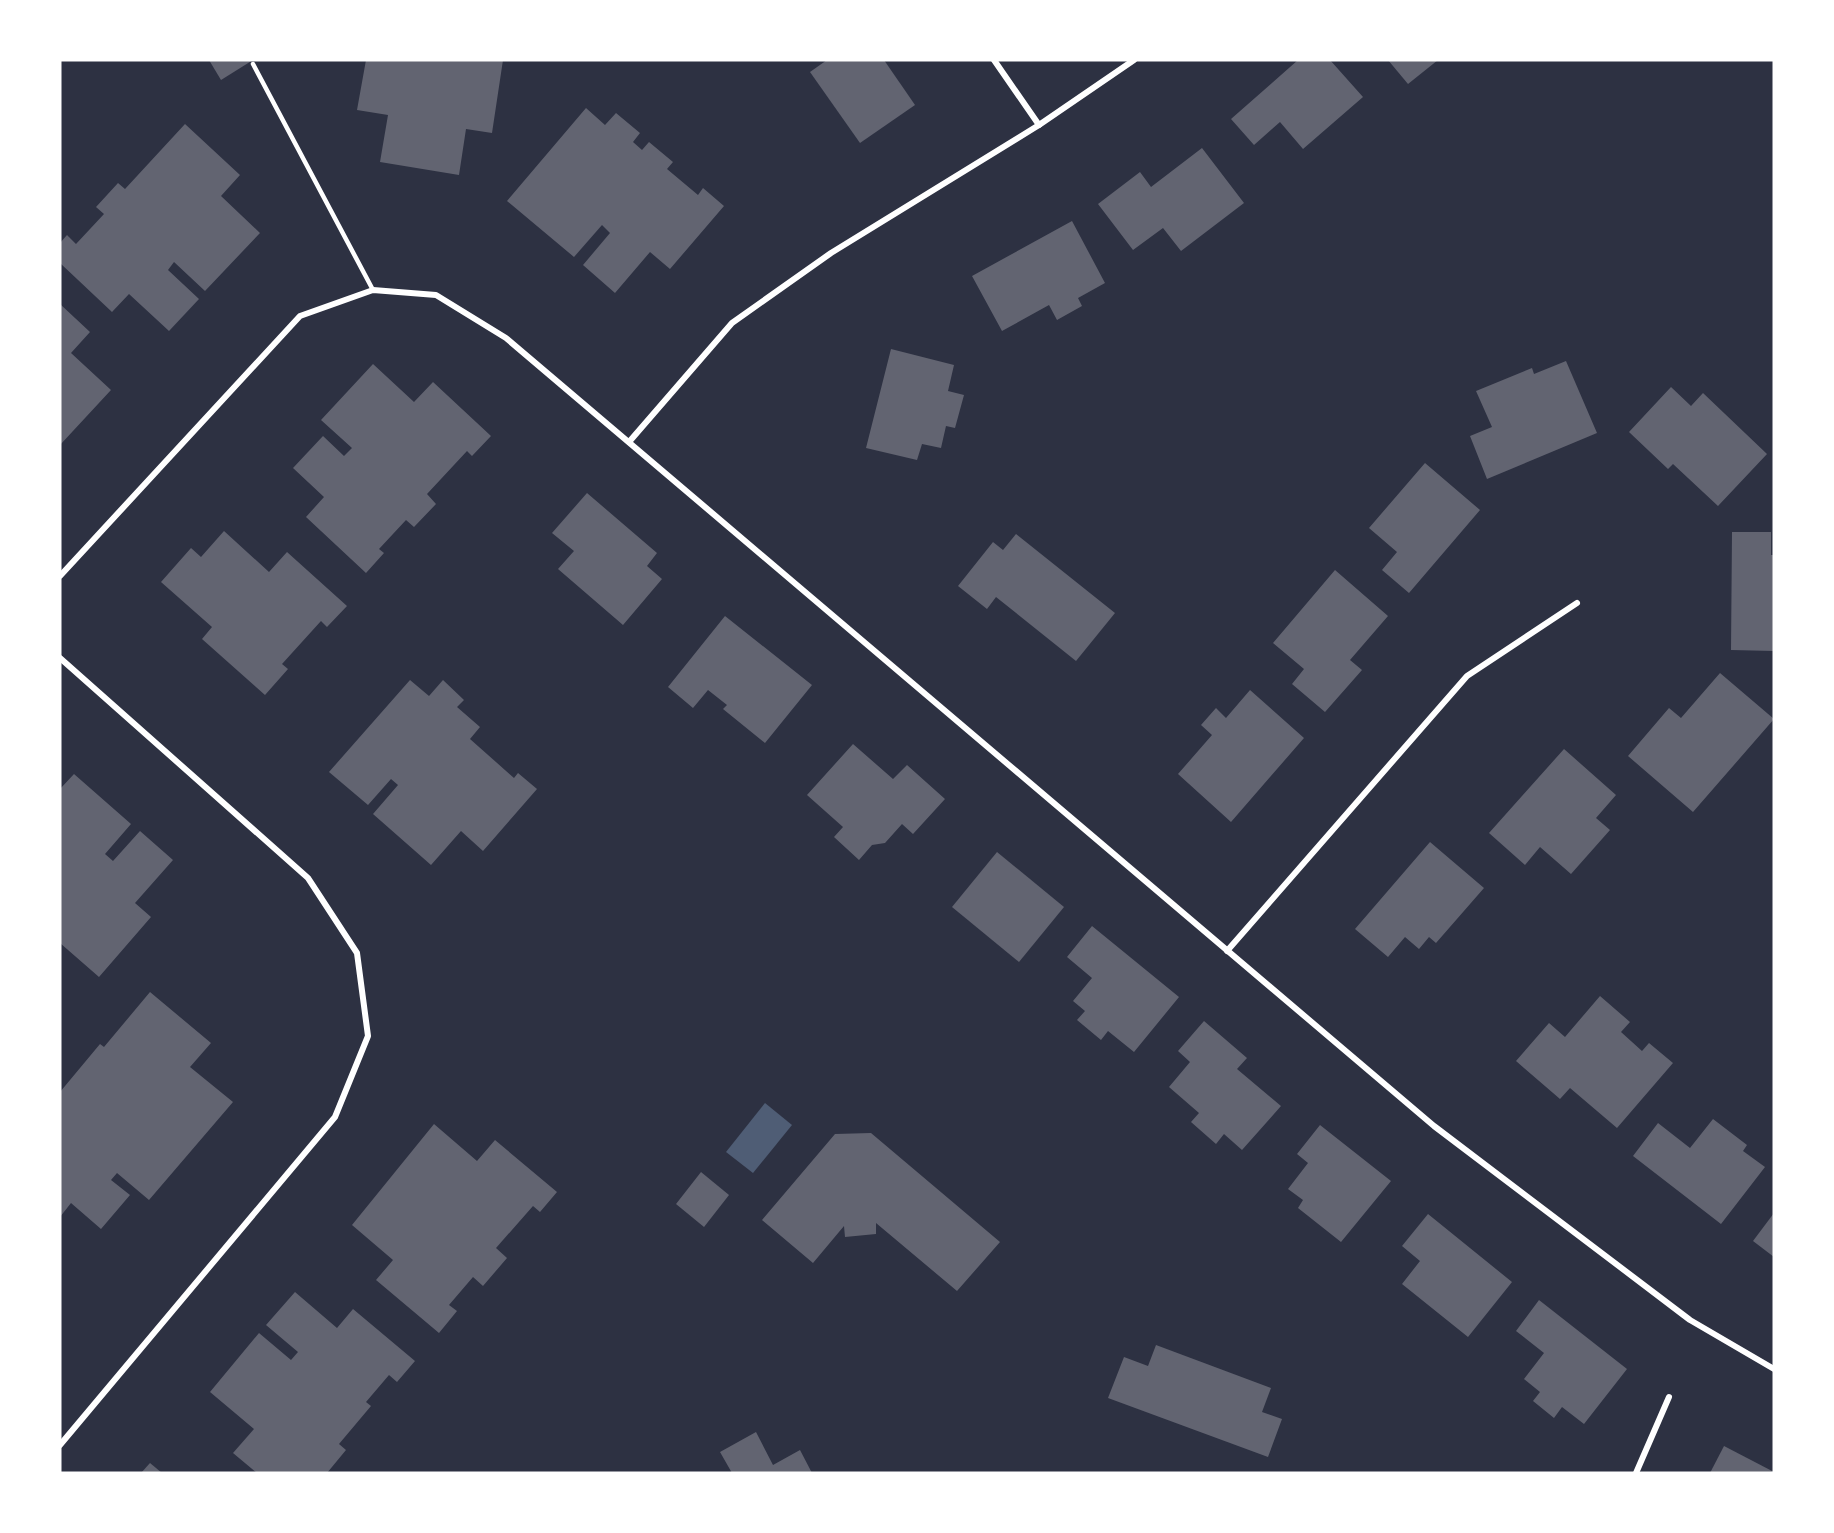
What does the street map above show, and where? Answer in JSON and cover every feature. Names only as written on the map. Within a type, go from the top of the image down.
[{"type":"street","points":[[994,60],[1040,125]]},
{"type":"street","points":[[629,442],[732,323],[831,253],[1040,125],[1134,60]]},
{"type":"street","points":[[60,576],[300,316],[373,290],[436,295],[506,338],[1434,1126],[1690,1320],[1774,1369]]},
{"type":"street","points":[[1227,951],[1467,676],[1577,603]]},
{"type":"street","points":[[60,658],[308,878],[357,953],[368,1036],[335,1117],[60,1445]]},
{"type":"street","points":[[1636,1473],[1669,1397]]},
{"type":"lane","points":[[254,64],[373,290]]},
{"type":"water","points":[[765,1103],[792,1125],[753,1173],[726,1152]]},
{"type":"building","points":[[209,60],[253,60],[221,80]]},
{"type":"building","points":[[366,60],[503,60],[492,133],[466,129],[459,175],[380,162],[388,115],[357,110]]},
{"type":"building","points":[[827,60],[884,60],[915,105],[860,143],[810,72]]},
{"type":"building","points":[[1298,60],[1330,60],[1363,97],[1303,149],[1280,122],[1254,145],[1231,119]]},
{"type":"building","points":[[1388,60],[1438,60],[1408,84]]},
{"type":"building","points":[[586,108],[605,125],[616,113],[640,133],[633,142],[642,150],[649,142],[673,162],[667,169],[698,195],[703,188],[724,206],[670,269],[650,252],[615,293],[583,265],[610,233],[602,225],[574,257],[507,201]]},
{"type":"building","points":[[185,124],[240,175],[221,196],[260,233],[205,291],[174,262],[168,270],[199,299],[169,331],[129,294],[112,312],[60,263],[60,243],[67,235],[76,244],[104,214],[96,207],[118,183],[125,189]]},
{"type":"building","points":[[1202,148],[1244,203],[1181,251],[1163,228],[1133,250],[1098,204],[1140,172],[1151,187]]},
{"type":"building","points":[[1072,221],[1105,283],[1078,298],[1082,306],[1057,320],[1049,305],[1002,331],[972,276]]},
{"type":"building","points":[[60,304],[90,332],[71,353],[111,390],[60,445]]},
{"type":"building","points":[[891,349],[954,365],[948,391],[964,395],[955,428],[946,426],[941,448],[922,444],[917,460],[866,448]]},
{"type":"building","points":[[1566,361],[1597,433],[1487,479],[1470,436],[1492,427],[1476,391],[1532,368],[1534,374]]},
{"type":"building","points":[[373,364],[414,402],[433,382],[491,436],[472,456],[467,451],[427,494],[436,504],[414,527],[406,520],[379,549],[384,553],[366,573],[306,517],[324,497],[293,468],[323,436],[344,456],[352,448],[321,420]]},
{"type":"building","points":[[1671,387],[1691,406],[1703,393],[1767,454],[1718,506],[1673,464],[1668,469],[1629,432]]},
{"type":"building","points":[[1425,463],[1480,510],[1409,593],[1382,570],[1397,552],[1369,528]]},
{"type":"building","points":[[587,493],[657,553],[647,566],[662,579],[623,625],[558,569],[574,551],[552,533]]},
{"type":"building","points":[[224,531],[269,572],[287,552],[347,606],[327,627],[321,621],[282,664],[288,669],[265,695],[202,639],[212,627],[161,582],[191,548],[201,557]]},
{"type":"building","points":[[1732,532],[1771,532],[1771,555],[1774,555],[1774,651],[1731,650]]},
{"type":"building","points":[[1016,534],[1115,613],[1076,661],[996,597],[987,609],[958,586],[993,542],[1003,550]]},
{"type":"building","points":[[1335,570],[1388,616],[1350,660],[1362,670],[1325,712],[1292,684],[1304,669],[1273,643]]},
{"type":"building","points":[[725,616],[812,685],[765,743],[723,709],[727,705],[708,690],[693,708],[668,687]]},
{"type":"building","points":[[1720,673],[1774,719],[1693,812],[1628,756],[1669,708],[1681,718]]},
{"type":"building","points":[[410,680],[429,696],[443,680],[464,700],[457,707],[480,727],[470,739],[514,778],[518,773],[537,789],[483,851],[461,831],[431,865],[373,814],[398,785],[391,779],[368,805],[329,772]]},
{"type":"building","points":[[1250,690],[1304,738],[1231,822],[1178,774],[1212,735],[1201,725],[1216,708],[1226,718]]},
{"type":"building","points":[[853,744],[893,779],[907,765],[945,799],[913,834],[902,824],[885,843],[872,845],[859,860],[834,837],[843,827],[807,795]]},
{"type":"building","points":[[1564,749],[1616,795],[1596,818],[1610,830],[1571,874],[1540,847],[1525,865],[1489,833]]},
{"type":"building","points":[[74,774],[131,824],[105,854],[113,861],[140,831],[173,860],[135,903],[151,917],[99,977],[60,943],[60,789]]},
{"type":"building","points":[[1430,842],[1484,888],[1436,943],[1429,937],[1419,949],[1405,937],[1388,957],[1355,929]]},
{"type":"building","points":[[997,852],[1064,907],[1019,962],[952,907]]},
{"type":"building","points":[[1092,926],[1179,997],[1134,1052],[1108,1031],[1101,1040],[1077,1020],[1085,1011],[1073,1001],[1092,978],[1067,957]]},
{"type":"building","points":[[150,992],[211,1043],[190,1067],[233,1102],[149,1200],[117,1173],[111,1180],[130,1195],[101,1229],[71,1203],[60,1217],[60,1092],[100,1044],[104,1047]]},
{"type":"building","points":[[1600,996],[1630,1022],[1621,1032],[1642,1051],[1649,1043],[1673,1063],[1617,1128],[1570,1088],[1560,1099],[1516,1061],[1549,1023],[1565,1037]]},
{"type":"building","points":[[1204,1021],[1247,1058],[1237,1069],[1281,1106],[1242,1150],[1224,1134],[1216,1144],[1191,1122],[1199,1113],[1169,1087],[1190,1062],[1178,1051]]},
{"type":"building","points":[[1713,1119],[1747,1145],[1743,1151],[1765,1167],[1721,1224],[1633,1156],[1658,1123],[1690,1148]]},
{"type":"building","points":[[434,1124],[477,1161],[495,1140],[557,1192],[540,1212],[533,1206],[496,1248],[507,1258],[483,1286],[473,1277],[449,1305],[457,1311],[439,1333],[376,1280],[393,1260],[352,1225]]},
{"type":"building","points":[[1320,1125],[1391,1181],[1341,1242],[1298,1208],[1303,1200],[1288,1189],[1308,1163],[1297,1154]]},
{"type":"building","points":[[871,1133],[1000,1242],[957,1291],[876,1223],[876,1234],[845,1237],[844,1226],[813,1263],[762,1220],[835,1134]]},
{"type":"building","points":[[701,1172],[729,1195],[704,1227],[676,1204]]},
{"type":"building","points":[[1774,1213],[1774,1257],[1753,1241]]},
{"type":"building","points":[[1428,1214],[1512,1282],[1468,1337],[1402,1284],[1420,1261],[1402,1246]]},
{"type":"building","points":[[295,1292],[337,1328],[353,1309],[415,1361],[397,1382],[389,1375],[366,1402],[371,1406],[339,1444],[346,1450],[327,1473],[257,1473],[233,1453],[254,1429],[210,1392],[259,1333],[291,1360],[298,1352],[266,1325]]},
{"type":"building","points":[[1539,1300],[1627,1369],[1584,1424],[1562,1407],[1554,1418],[1533,1401],[1540,1392],[1524,1379],[1544,1353],[1516,1331]]},
{"type":"building","points":[[1156,1345],[1271,1388],[1262,1412],[1282,1419],[1268,1457],[1108,1398],[1124,1357],[1148,1366]]},
{"type":"building","points":[[756,1432],[773,1465],[800,1450],[812,1473],[732,1473],[720,1452]]},
{"type":"building","points":[[1724,1446],[1774,1472],[1774,1473],[1710,1473]]},
{"type":"building","points":[[150,1463],[162,1473],[141,1473]]}]
